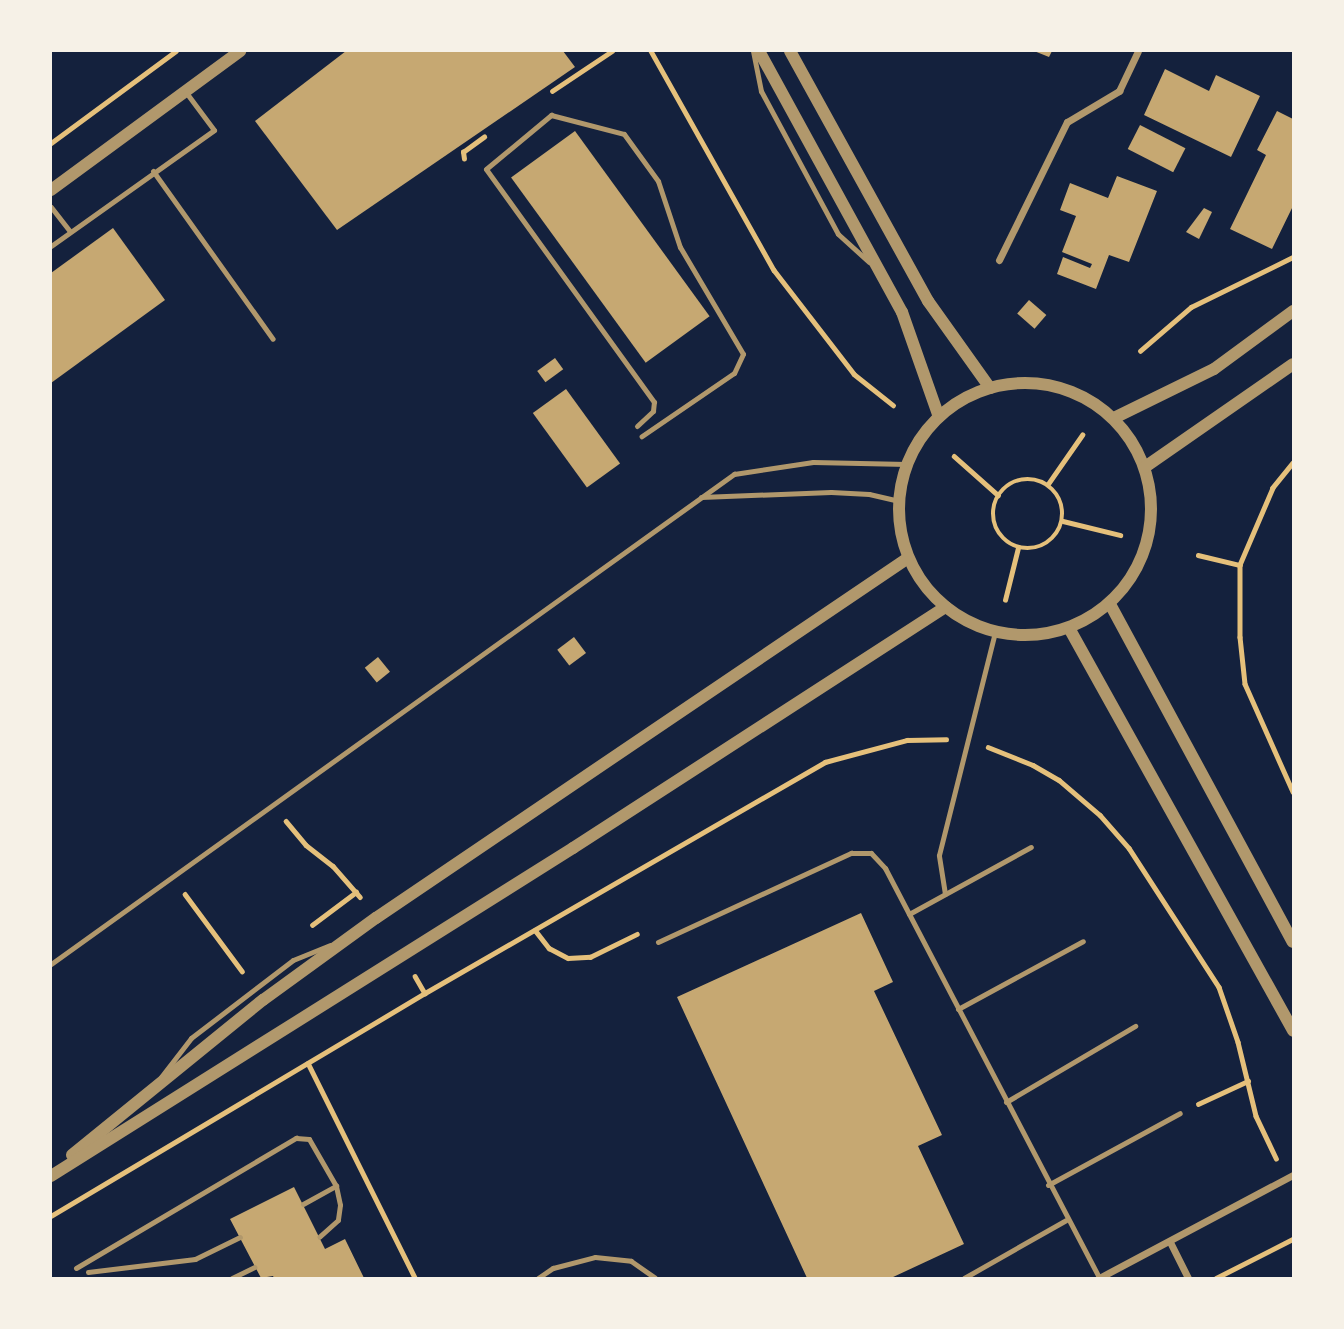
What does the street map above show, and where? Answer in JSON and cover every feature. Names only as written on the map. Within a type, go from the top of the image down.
[{"type":"street","points":[[51,190],[240,51]]},
{"type":"street","points":[[759,51],[902,312],[939,417]]},
{"type":"street","points":[[790,51],[928,301],[989,388]]},
{"type":"street","points":[[999,260],[1067,122],[1119,91],[1138,51]]},
{"type":"street","points":[[1114,418],[1214,369],[1293,311]]},
{"type":"street","points":[[1145,467],[1293,365]]},
{"type":"street","points":[[1023,383],[1056,386],[1087,398],[1114,418],[1133,441],[1145,467],[1153,504],[1148,541],[1134,575],[1110,604],[1091,618],[1069,628],[1043,635],[996,632],[966,621],[946,607],[924,585],[908,558],[901,530],[899,501],[907,464],[920,439],[939,417],[963,399],[989,388],[1023,383]]},
{"type":"street","points":[[51,1174],[153,1087],[349,937],[908,558]]},
{"type":"street","points":[[1110,604],[1293,942]]},
{"type":"street","points":[[51,1174],[573,848],[946,607]]},
{"type":"street","points":[[1069,628],[1293,1031]]},
{"type":"street","points":[[1099,1278],[1290,1177]]},
{"type":"street","points":[[1170,1242],[1188,1278]]},
{"type":"lane","points":[[753,51],[761,91],[838,234],[879,270]]},
{"type":"lane","points":[[51,246],[153,171],[215,130],[185,92]]},
{"type":"lane","points":[[637,426],[653,411],[653,402],[486,169],[551,115],[624,134],[658,181],[680,247],[743,354],[734,373],[642,436]]},
{"type":"lane","points":[[153,171],[274,339]]},
{"type":"lane","points":[[51,207],[70,231]]},
{"type":"lane","points":[[51,964],[734,474],[813,462],[907,464]]},
{"type":"lane","points":[[701,498],[831,492],[869,494],[899,501]]},
{"type":"lane","points":[[945,894],[939,855],[996,632]]},
{"type":"lane","points":[[909,914],[1031,847]]},
{"type":"lane","points":[[658,942],[851,853],[871,853],[886,868],[1066,1220],[1099,1278]]},
{"type":"lane","points":[[153,1087],[191,1038],[254,989],[293,960],[349,937]]},
{"type":"lane","points":[[958,1009],[1083,941]]},
{"type":"lane","points":[[1006,1102],[1135,1026]]},
{"type":"lane","points":[[1048,1185],[1180,1113]]},
{"type":"lane","points":[[76,1268],[296,1138],[309,1139],[336,1186],[340,1205],[338,1220],[319,1237]]},
{"type":"lane","points":[[303,1204],[336,1186]]},
{"type":"lane","points":[[964,1278],[1066,1220]]},
{"type":"lane","points":[[88,1272],[195,1259],[240,1237]]},
{"type":"lane","points":[[538,1278],[553,1268],[595,1257],[631,1261],[654,1278]]},
{"type":"lane","points":[[232,1278],[255,1267]]},
{"type":"path","points":[[51,143],[176,51]]},
{"type":"path","points":[[652,51],[774,270],[854,374],[893,405]]},
{"type":"path","points":[[1140,351],[1191,307],[1293,257]]},
{"type":"path","points":[[1048,484],[1082,435]]},
{"type":"path","points":[[954,456],[998,495]]},
{"type":"path","points":[[1293,463],[1273,488],[1240,565],[1240,637],[1245,684],[1293,792]]},
{"type":"path","points":[[1021,479],[1035,479],[1048,484],[1058,494],[1063,507],[1063,521],[1058,534],[1047,544],[1032,550],[1018,548],[997,532],[993,507],[998,495],[1008,485],[1021,479]]},
{"type":"path","points":[[1063,521],[1120,535]]},
{"type":"path","points":[[1004,600],[1018,548]]},
{"type":"path","points":[[1198,555],[1240,565]]},
{"type":"path","points":[[51,1216],[425,993],[825,762],[907,740],[958,739]]},
{"type":"path","points":[[984,745],[1032,765],[1059,780],[1100,815],[1129,848],[1219,987],[1232,1019],[1256,1116],[1290,1177]]},
{"type":"path","points":[[274,804],[306,845],[333,866],[376,918]]},
{"type":"path","points":[[172,877],[254,989]]},
{"type":"path","points":[[535,930],[549,948],[568,958],[590,957],[640,933],[658,942]]},
{"type":"path","points":[[401,954],[425,993]]},
{"type":"path","points":[[308,1063],[415,1278]]},
{"type":"path","points":[[1180,1113],[1248,1081]]},
{"type":"path","points":[[1216,1278],[1293,1239]]},
{"type":"building","points":[[346,51],[563,51],[575,67],[337,230],[255,121]]},
{"type":"building","points":[[1034,51],[1052,51],[1049,57]]},
{"type":"building","points":[[1165,69],[1209,91],[1216,75],[1260,96],[1231,157],[1144,115]]},
{"type":"building","points":[[1277,111],[1293,119],[1293,206],[1272,249],[1230,229],[1266,155],[1257,150]]},
{"type":"building","points":[[1140,125],[1185,148],[1173,172],[1128,149]]},
{"type":"building","points":[[575,131],[710,316],[646,363],[511,177]]},
{"type":"building","points":[[1117,176],[1157,191],[1129,262],[1109,255],[1096,289],[1057,274],[1063,257],[1090,268],[1092,264],[1062,252],[1076,216],[1060,210],[1070,183],[1108,198]]},
{"type":"building","points":[[1204,208],[1212,212],[1199,239],[1186,232]]},
{"type":"building","points":[[113,228],[165,300],[51,383],[51,273]]},
{"type":"building","points":[[1029,300],[1046,315],[1035,329],[1017,314]]},
{"type":"building","points":[[555,358],[563,369],[545,382],[537,371]]},
{"type":"building","points":[[566,389],[620,463],[587,488],[533,413]]},
{"type":"building","points":[[574,637],[586,653],[569,666],[557,650]]},
{"type":"building","points":[[378,657],[390,672],[377,682],[365,668]]},
{"type":"building","points":[[861,913],[893,982],[874,991],[942,1135],[918,1146],[964,1244],[891,1278],[807,1278],[677,997]]},
{"type":"building","points":[[294,1187],[325,1249],[345,1239],[364,1278],[261,1278],[230,1219]]}]
